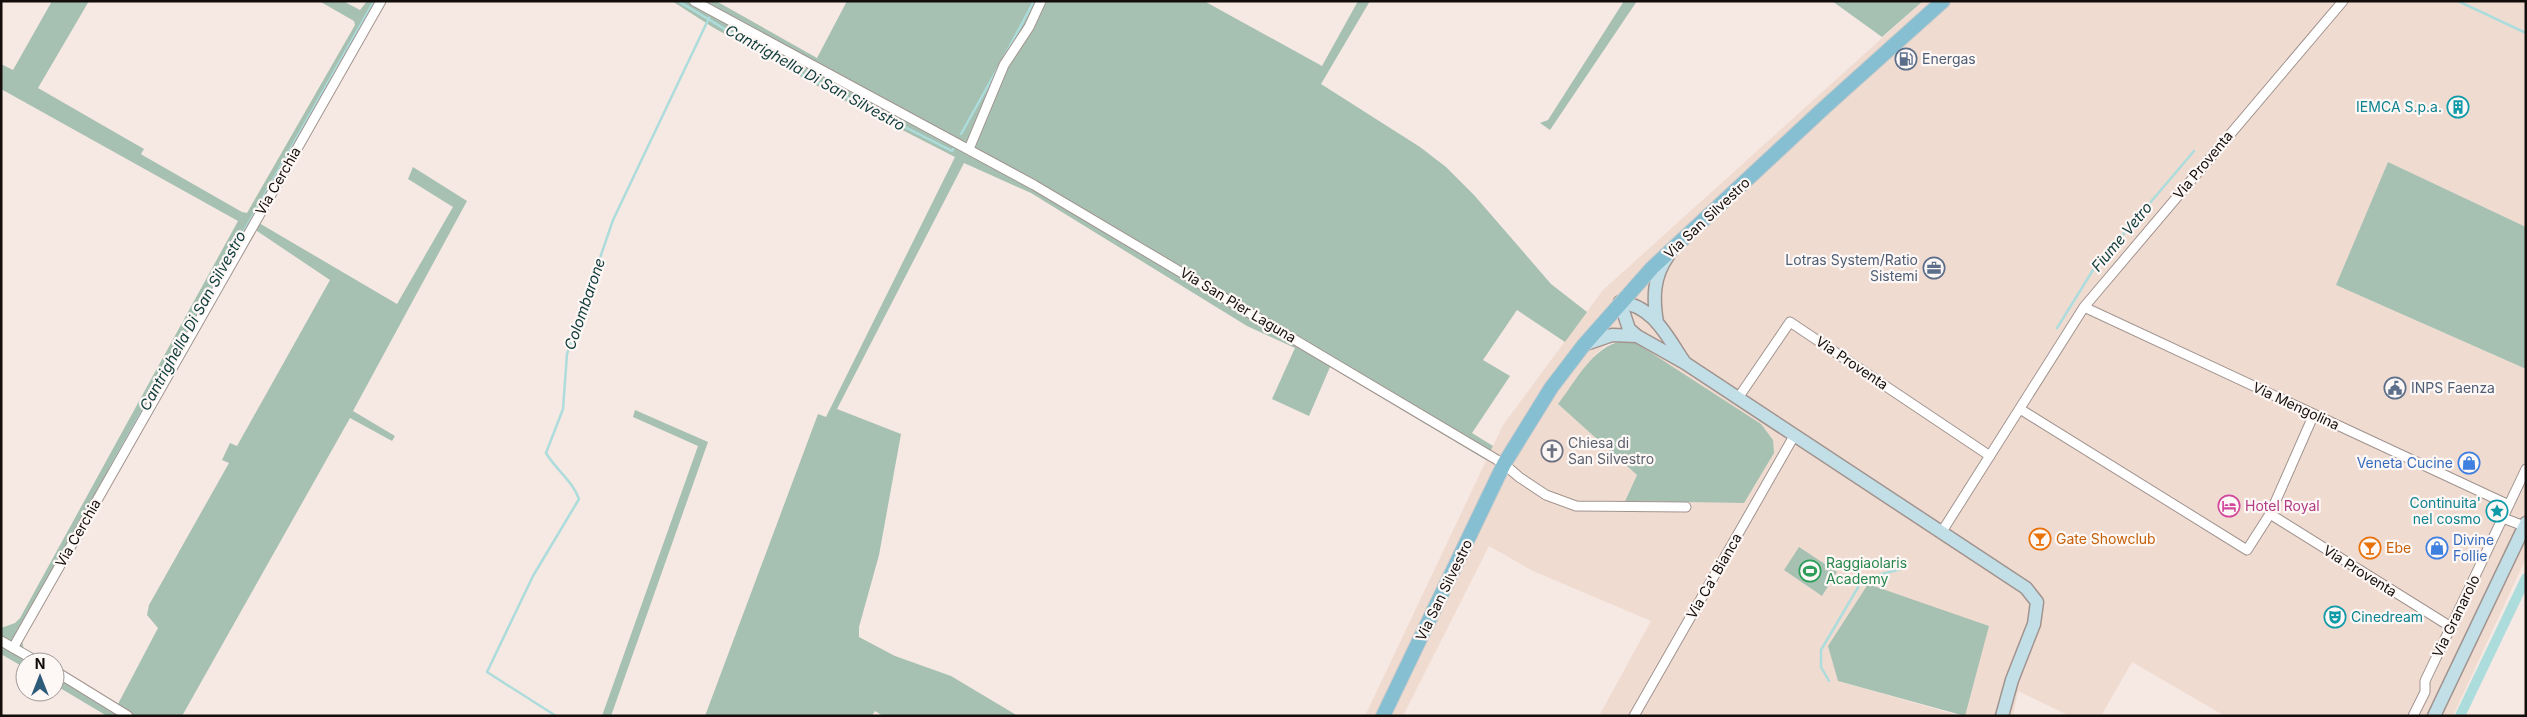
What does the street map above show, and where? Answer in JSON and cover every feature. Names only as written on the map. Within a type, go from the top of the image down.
[{"type":"main road","name":"Via San Silvestro","points":[[1383,716],[1504,464],[1551,388],[1583,346],[1620,302],[1674,248],[1825,107],[1943,1]]},
{"type":"street","name":"Via Cerchia","points":[[13,648],[381,1]]},
{"type":"street","name":"Via San Pier Laguna","points":[[694,1],[1042,190],[1504,464]]},
{"type":"street","points":[[969,149],[1004,65],[1029,27],[1041,1]]},
{"type":"street","name":"Via Proventa","points":[[1941,533],[2084,307],[2343,1]]},
{"type":"street","points":[[1657,323],[1654,300],[1655,282],[1662,264],[1674,248]]},
{"type":"street","points":[[1620,302],[1643,308],[1657,323],[1685,363]]},
{"type":"street","points":[[1620,302],[1629,329],[1636,336],[1685,363],[2026,588],[2037,602],[2034,624],[2012,680],[2002,716]]},
{"type":"street","name":"Via Mengolina","points":[[2084,307],[2509,505]]},
{"type":"street","name":"Via Proventa","points":[[1738,398],[1790,322],[1990,456]]},
{"type":"street","points":[[1583,346],[1590,340],[1612,335],[1636,336]]},
{"type":"street","points":[[2020,409],[2247,550],[2270,514],[2314,414]]},
{"type":"street","name":"Via Ca' Bianca","points":[[1634,716],[1794,436]]},
{"type":"street","points":[[1504,464],[1519,477],[1546,495],[1576,506],[1686,507]]},
{"type":"street","name":"Via Granarolo","points":[[2413,716],[2425,692],[2425,681],[2526,469]]},
{"type":"street","name":"Via Proventa","points":[[2270,514],[2451,627]]},
{"type":"street","name":"Via Granarolo","points":[[2434,716],[2525,524],[2503,518]]},
{"type":"street","points":[[1,641],[20,652]]},
{"type":"street","points":[[65,677],[128,716]]},
{"type":"shaded area","points":[[1923,1],[2526,1],[2526,227],[2388,162],[2336,285],[2526,369],[2526,558],[2453,716],[2225,716],[2132,662],[2101,716],[2070,716],[2018,691],[2013,716],[1965,716],[1988,626],[1838,681],[1960,716],[1599,716],[1651,621],[1533,571],[1489,546],[1403,716],[1365,716],[1503,425],[1603,290]],"holes":[[[1622,341],[1744,503],[1625,500],[1637,475],[1558,404],[1596,354],[1608,344]]]},
{"type":"green space","points":[[52,1],[89,1],[38,88],[144,149],[141,154],[144,156],[242,212],[247,213],[355,25],[354,21],[319,1],[343,1],[360,10],[367,1],[386,1],[259,223],[397,304],[453,207],[408,179],[413,167],[467,201],[353,411],[395,436],[392,441],[350,418],[182,716],[107,716],[65,691],[65,675],[118,704],[158,628],[147,615],[149,605],[229,463],[222,460],[230,443],[237,446],[330,280],[254,229],[22,640],[26,652],[15,652],[15,662],[1,654],[1,628],[15,623],[20,618],[238,221],[1,89],[1,64],[13,70]]},
{"type":"green space","points":[[672,1],[716,1],[817,58],[847,1],[1204,1],[1322,66],[1358,1],[1370,1],[1321,84],[1420,147],[1446,167],[1474,195],[1551,284],[1587,312],[1565,342],[1517,310],[1483,360],[1510,376],[1472,433],[1493,446],[1486,460],[1330,367],[1309,416],[1272,399],[1295,348],[1247,326],[1031,193],[964,163],[837,409],[901,434],[879,555],[859,627],[859,637],[895,656],[951,676],[1018,716],[883,716],[875,711],[872,716],[705,716],[818,414],[826,417],[955,157],[832,94],[714,28]]},
{"type":"green space","points":[[1624,1],[1637,1],[1550,130],[1540,123],[1548,120]]},
{"type":"green space","points":[[1832,1],[1923,1],[1882,37]]},
{"type":"green space","points":[[2388,162],[2526,227],[2526,369],[2336,285]]},
{"type":"green space","points":[[1622,341],[1636,343],[1761,424],[1773,440],[1774,453],[1744,503],[1625,501],[1637,475],[1558,404],[1585,366],[1593,358],[1611,344]]},
{"type":"green space","points":[[635,410],[708,442],[611,716],[602,716],[698,446],[633,417]]},
{"type":"green space","name":"Raggiaolaris Academy","points":[[1799,547],[1837,572],[1822,596],[1784,570]]},
{"type":"green space","points":[[1868,584],[1989,626],[1965,716],[1838,681],[1828,646]]},
{"type":"waterway","name":"Cantrighella Di San Silvestro","points":[[110,468],[374,1]]},
{"type":"waterway","name":"Cantrighella Di San Silvestro","points":[[678,1],[793,70],[952,151],[953,149]]},
{"type":"waterway","name":"Cantrighella Di San Silvestro","points":[[1004,57],[1034,1]]},
{"type":"waterway","name":"Fiume Vetro","points":[[2458,1],[2526,33]]},
{"type":"waterway","name":"Colombarone","points":[[556,716],[487,672],[533,576],[579,499],[572,486],[546,453],[563,409],[567,354],[613,220],[709,18]]},
{"type":"waterway","name":"Cantrighella Di San Silvestro","points":[[961,134],[999,66]]},
{"type":"waterway","name":"Fiume Vetro","points":[[2057,328],[2093,270],[2194,151]]},
{"type":"waterway","name":"Fiume Vetro","points":[[1829,681],[1821,667],[1821,650],[1863,579],[1901,569]]},
{"type":"waterway","points":[[2460,716],[2526,578]]},
{"type":"place","name":"Energas","points":[[1906,59]]},
{"type":"place","name":"IEMCA S.p.a.","points":[[2458,107]]},
{"type":"place","name":"Lotras System/Ratio Sistemi","points":[[1934,268]]},
{"type":"place","name":"INPS Faenza","points":[[2395,388]]},
{"type":"place","name":"Chiesa di San Silvestro","points":[[1552,451]]},
{"type":"place","name":"Veneta Cucine","points":[[2469,463]]},
{"type":"place","name":"Hotel Royal","points":[[2229,506]]},
{"type":"place","name":"Continuita' nel cosmo","points":[[2497,511]]},
{"type":"place","name":"Gate Showclub","points":[[2040,539]]},
{"type":"place","name":"Ebe","points":[[2370,548]]},
{"type":"place","name":"Divine Follie","points":[[2437,548]]},
{"type":"place","name":"Raggiaolaris Academy","points":[[1810,571]]},
{"type":"place","name":"Cinedream","points":[[2335,617]]}]
